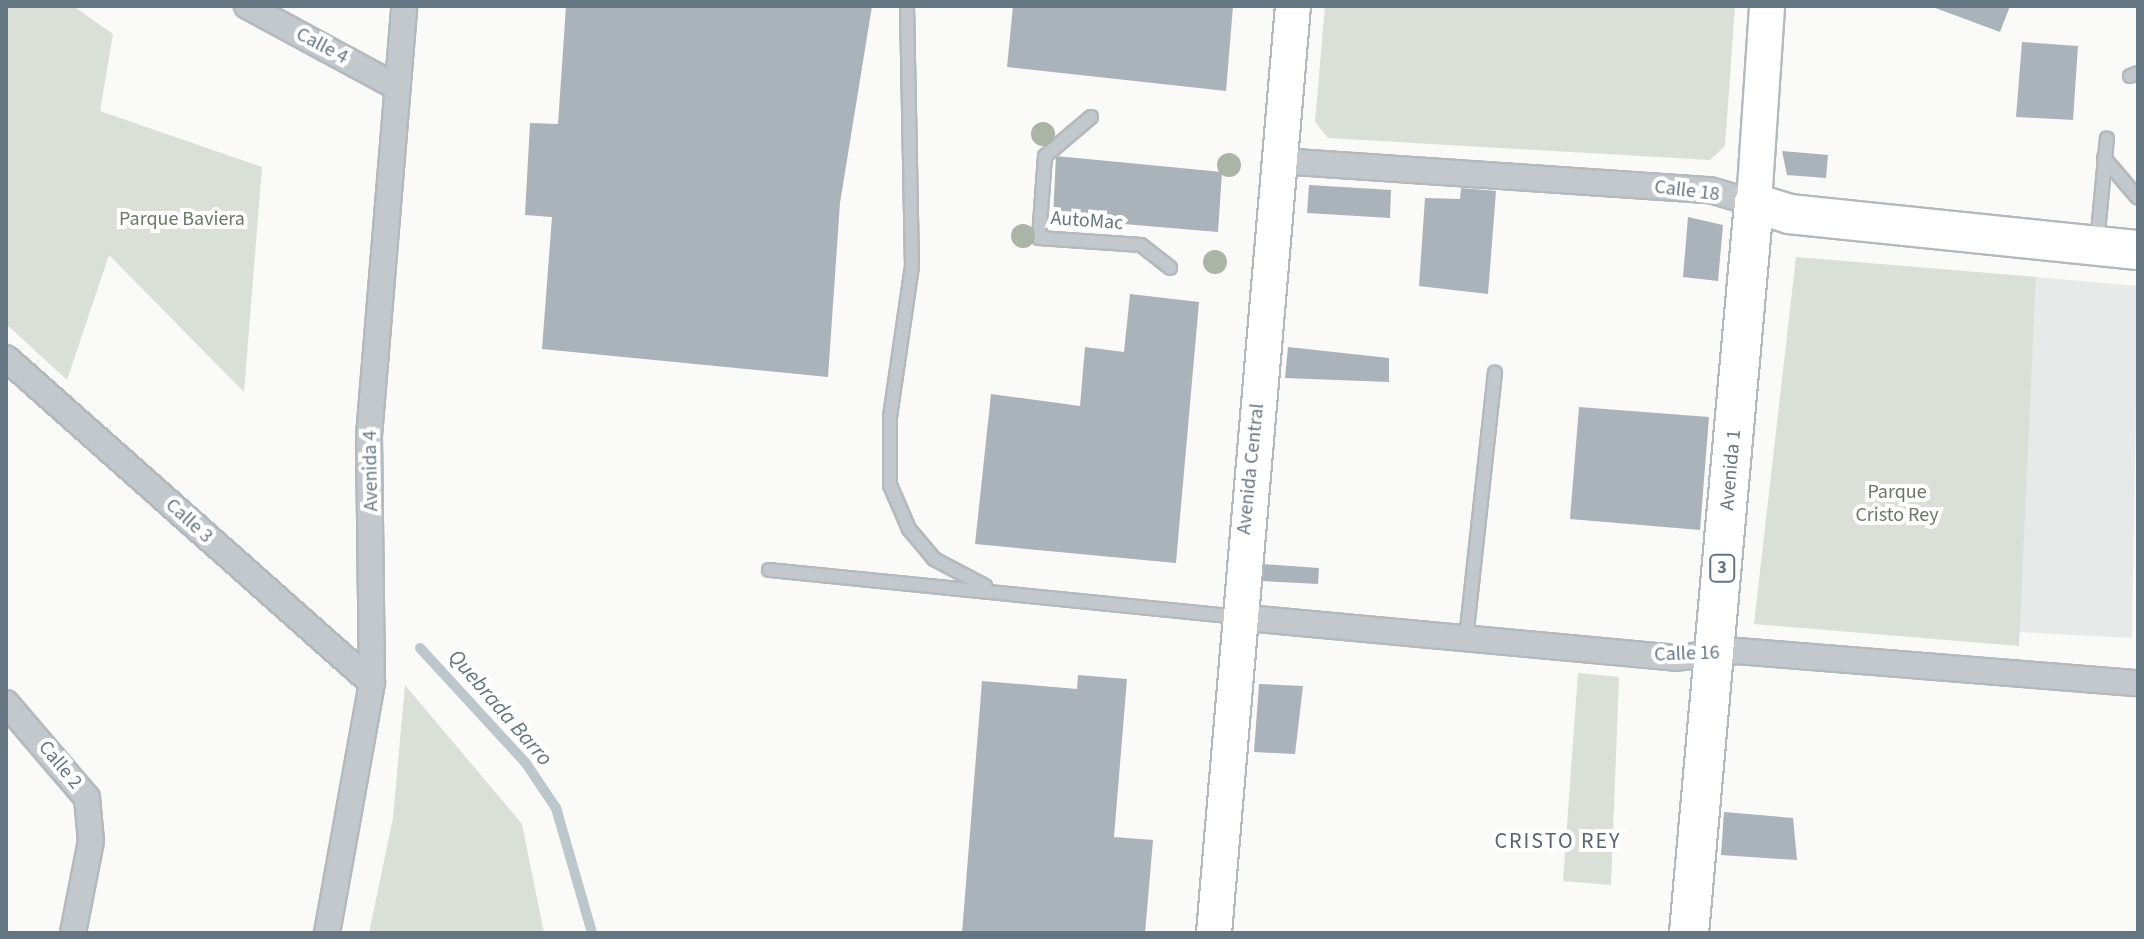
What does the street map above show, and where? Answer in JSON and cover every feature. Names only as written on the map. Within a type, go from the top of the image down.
[{"type":"main road","name":"Calle 18","points":[[1754,203],[1789,214],[2138,250]]},
{"type":"main road","name":"Avenida 1","points":[[1689,933],[1754,203]]},
{"type":"street","name":"Calle 4","points":[[247,6],[397,87]]},
{"type":"street","name":"Avenida 4","points":[[327,933],[372,683],[369,436],[404,6]]},
{"type":"street","name":"Avenida Central","points":[[1214,933],[1236,617],[1293,6]]},
{"type":"street","name":"Avenida 1","points":[[1754,203],[1767,6]]},
{"type":"street","name":"Calle 18","points":[[1280,161],[1710,190],[1754,203]]},
{"type":"street","name":"Calle 3","points":[[6,358],[372,683]]},
{"type":"street","name":"Calle 16","points":[[1236,617],[1674,658],[1712,653],[2138,683]]},
{"type":"street","name":"Calle 2","points":[[6,703],[87,798],[91,841],[73,933]]},
{"type":"lane","points":[[907,6],[912,266],[890,416],[890,485],[909,529],[934,559],[985,586]]},
{"type":"lane","name":"AutoMac","points":[[1091,117],[1045,156],[1039,238],[1141,245],[1170,268]]},
{"type":"lane","points":[[2096,246],[2107,138]]},
{"type":"lane","points":[[2104,158],[2138,198]]},
{"type":"lane","points":[[1466,639],[1495,373]]},
{"type":"lane","points":[[769,570],[985,586],[1236,617]]},
{"type":"shaded area","points":[[2036,277],[2138,286],[2132,638],[2019,632]]},
{"type":"green space","name":"Parque Baviera","points":[[6,6],[73,6],[113,34],[100,111],[262,167],[244,392],[109,255],[67,380],[6,324]]},
{"type":"green space","points":[[1325,6],[1735,6],[1725,146],[1710,160],[1328,138],[1315,122]]},
{"type":"green space","name":"Parque Cristo Rey","points":[[1796,257],[2036,277],[2019,646],[1754,624]]},
{"type":"green space","points":[[1578,673],[1619,677],[1611,885],[1563,881]]},
{"type":"green space","points":[[405,685],[522,824],[544,933],[369,933],[393,818]]},
{"type":"building","points":[[566,6],[872,6],[840,203],[828,377],[542,349],[552,217],[525,215],[530,123],[558,124]]},
{"type":"building","points":[[1013,6],[1233,6],[1226,91],[1007,67]]},
{"type":"building","points":[[1930,6],[2010,6],[2000,32]]},
{"type":"building","points":[[2022,42],[2078,46],[2073,120],[2016,117]]},
{"type":"building","points":[[1782,151],[1828,155],[1826,178],[1787,175]]},
{"type":"building","points":[[1056,156],[1222,172],[1218,232],[1053,218]]},
{"type":"building","points":[[1309,185],[1391,190],[1390,218],[1307,213]]},
{"type":"building","points":[[1461,188],[1496,191],[1488,294],[1419,286],[1425,198],[1460,199]]},
{"type":"building","points":[[1688,217],[1723,225],[1718,281],[1683,277]]},
{"type":"building","points":[[1130,294],[1199,302],[1176,563],[975,544],[991,394],[1080,406],[1085,347],[1124,352]]},
{"type":"building","points":[[1288,347],[1389,358],[1389,382],[1285,378]]},
{"type":"building","points":[[1579,407],[1709,417],[1700,530],[1570,519]]},
{"type":"building","points":[[1262,564],[1319,568],[1318,584],[1261,581]]},
{"type":"building","points":[[1078,675],[1127,679],[1114,837],[1153,840],[1145,933],[962,933],[982,681],[1077,689]]},
{"type":"building","points":[[1259,684],[1303,686],[1295,754],[1254,752]]},
{"type":"building","points":[[1724,812],[1793,818],[1797,860],[1721,855]]},
{"type":"waterway","name":"Quebrada Barro","points":[[420,648],[525,762],[556,808],[592,933]]},
{"type":"district","name":"CRISTO REY","points":[[1558,842]]}]
